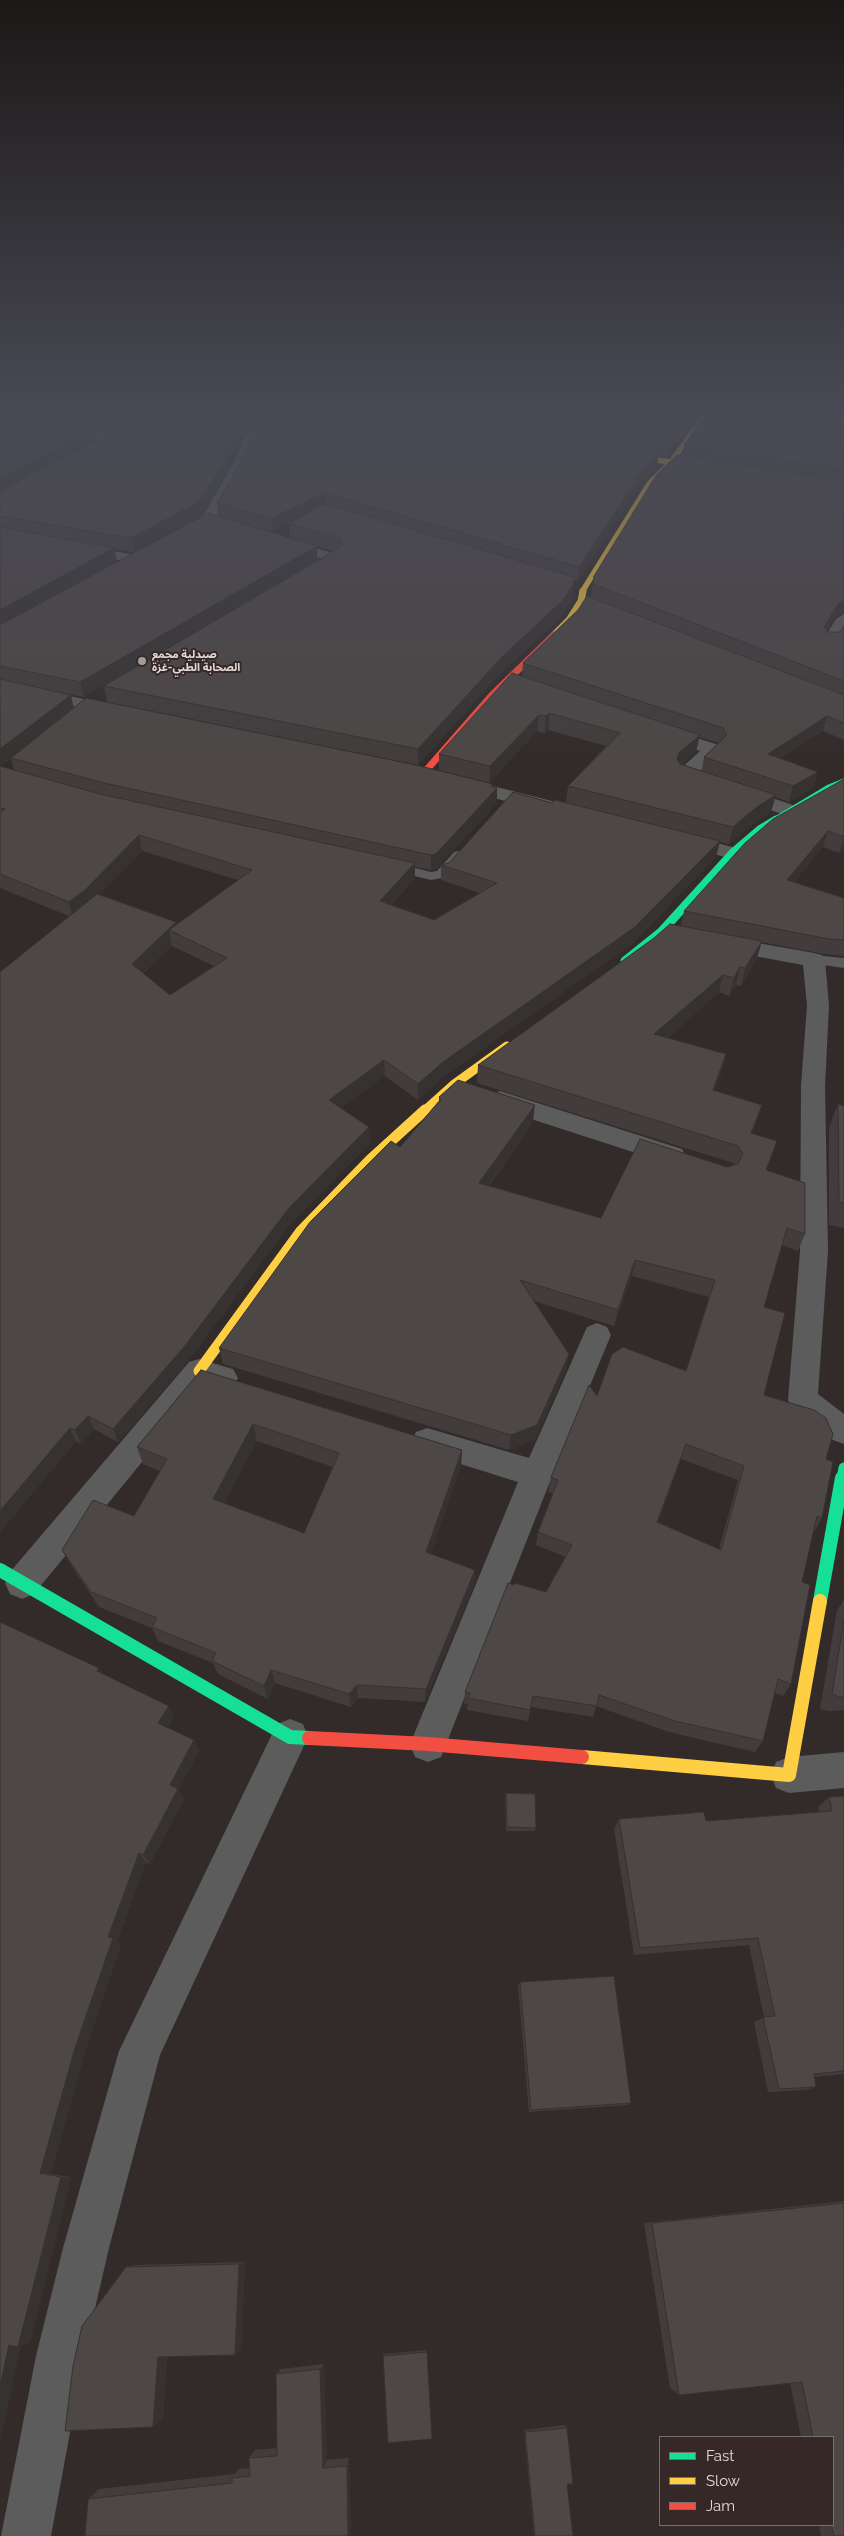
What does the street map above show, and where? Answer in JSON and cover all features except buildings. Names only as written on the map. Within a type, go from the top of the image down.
[{"type":"street","points":[[167,541],[189,529]]},
{"type":"street","points":[[423,774],[507,680],[569,620],[622,529]]},
{"type":"street","points":[[291,530],[269,538],[334,558],[294,582]]},
{"type":"street","points":[[67,546],[134,559]]},
{"type":"street","points":[[117,569],[151,550]]},
{"type":"street","points":[[564,584],[600,608]]},
{"type":"street","points":[[830,642],[844,619]]},
{"type":"street","points":[[507,680],[526,686]]},
{"type":"street","points":[[0,686],[137,716]]},
{"type":"street","points":[[89,704],[105,694]]},
{"type":"street","points":[[647,727],[713,749],[685,775],[792,811]]},
{"type":"street","points":[[403,770],[566,811]]},
{"type":"street","points":[[618,966],[661,932],[733,853],[761,829],[829,788],[844,782]]},
{"type":"street","points":[[668,836],[733,853]]},
{"type":"street","points":[[661,932],[814,960],[818,1005],[813,1086],[814,1251],[803,1400],[844,1431]]},
{"type":"street","points":[[516,1040],[453,1085],[370,1160],[301,1231],[199,1371],[11,1576],[290,1737],[428,1744],[789,1775],[844,1770]]},
{"type":"street","points":[[453,1085],[695,1163]]},
{"type":"street","points":[[428,1744],[537,1474],[596,1336]]},
{"type":"street","points":[[199,1371],[246,1385]]},
{"type":"street","points":[[396,1431],[537,1474]]},
{"type":"street","points":[[789,1775],[844,1468]]},
{"type":"street","points":[[26,2536],[60,2356],[86,2248],[140,2051],[290,1737]]},
{"type":"lane","points":[[74,716],[89,704]]},
{"type":"lane","points":[[499,811],[512,797]]},
{"type":"lane","points":[[377,863],[431,876],[442,874],[468,845]]},
{"type":"lane","points":[[814,960],[844,963]]},
{"type":"traffic: fast","points":[[625,961],[661,932],[733,853],[761,829],[829,788],[844,782]]},
{"type":"traffic: fast","points":[[820,1601],[844,1468]]},
{"type":"traffic: fast","points":[[0,1570],[290,1737],[309,1738]]},
{"type":"traffic: slow","points":[[554,635],[569,620],[581,601],[583,589],[620,529]]},
{"type":"traffic: slow","points":[[199,1371],[301,1231],[370,1160],[453,1085],[507,1046]]},
{"type":"traffic: slow","points":[[582,1757],[789,1775],[820,1601]]},
{"type":"traffic: jam","points":[[423,774],[492,695],[554,635]]},
{"type":"traffic: jam","points":[[309,1738],[428,1744],[582,1757]]},
{"type":"place","name":"صيدلية مجمع الصحابة الطبي-غزة","points":[[142,661]]}]
